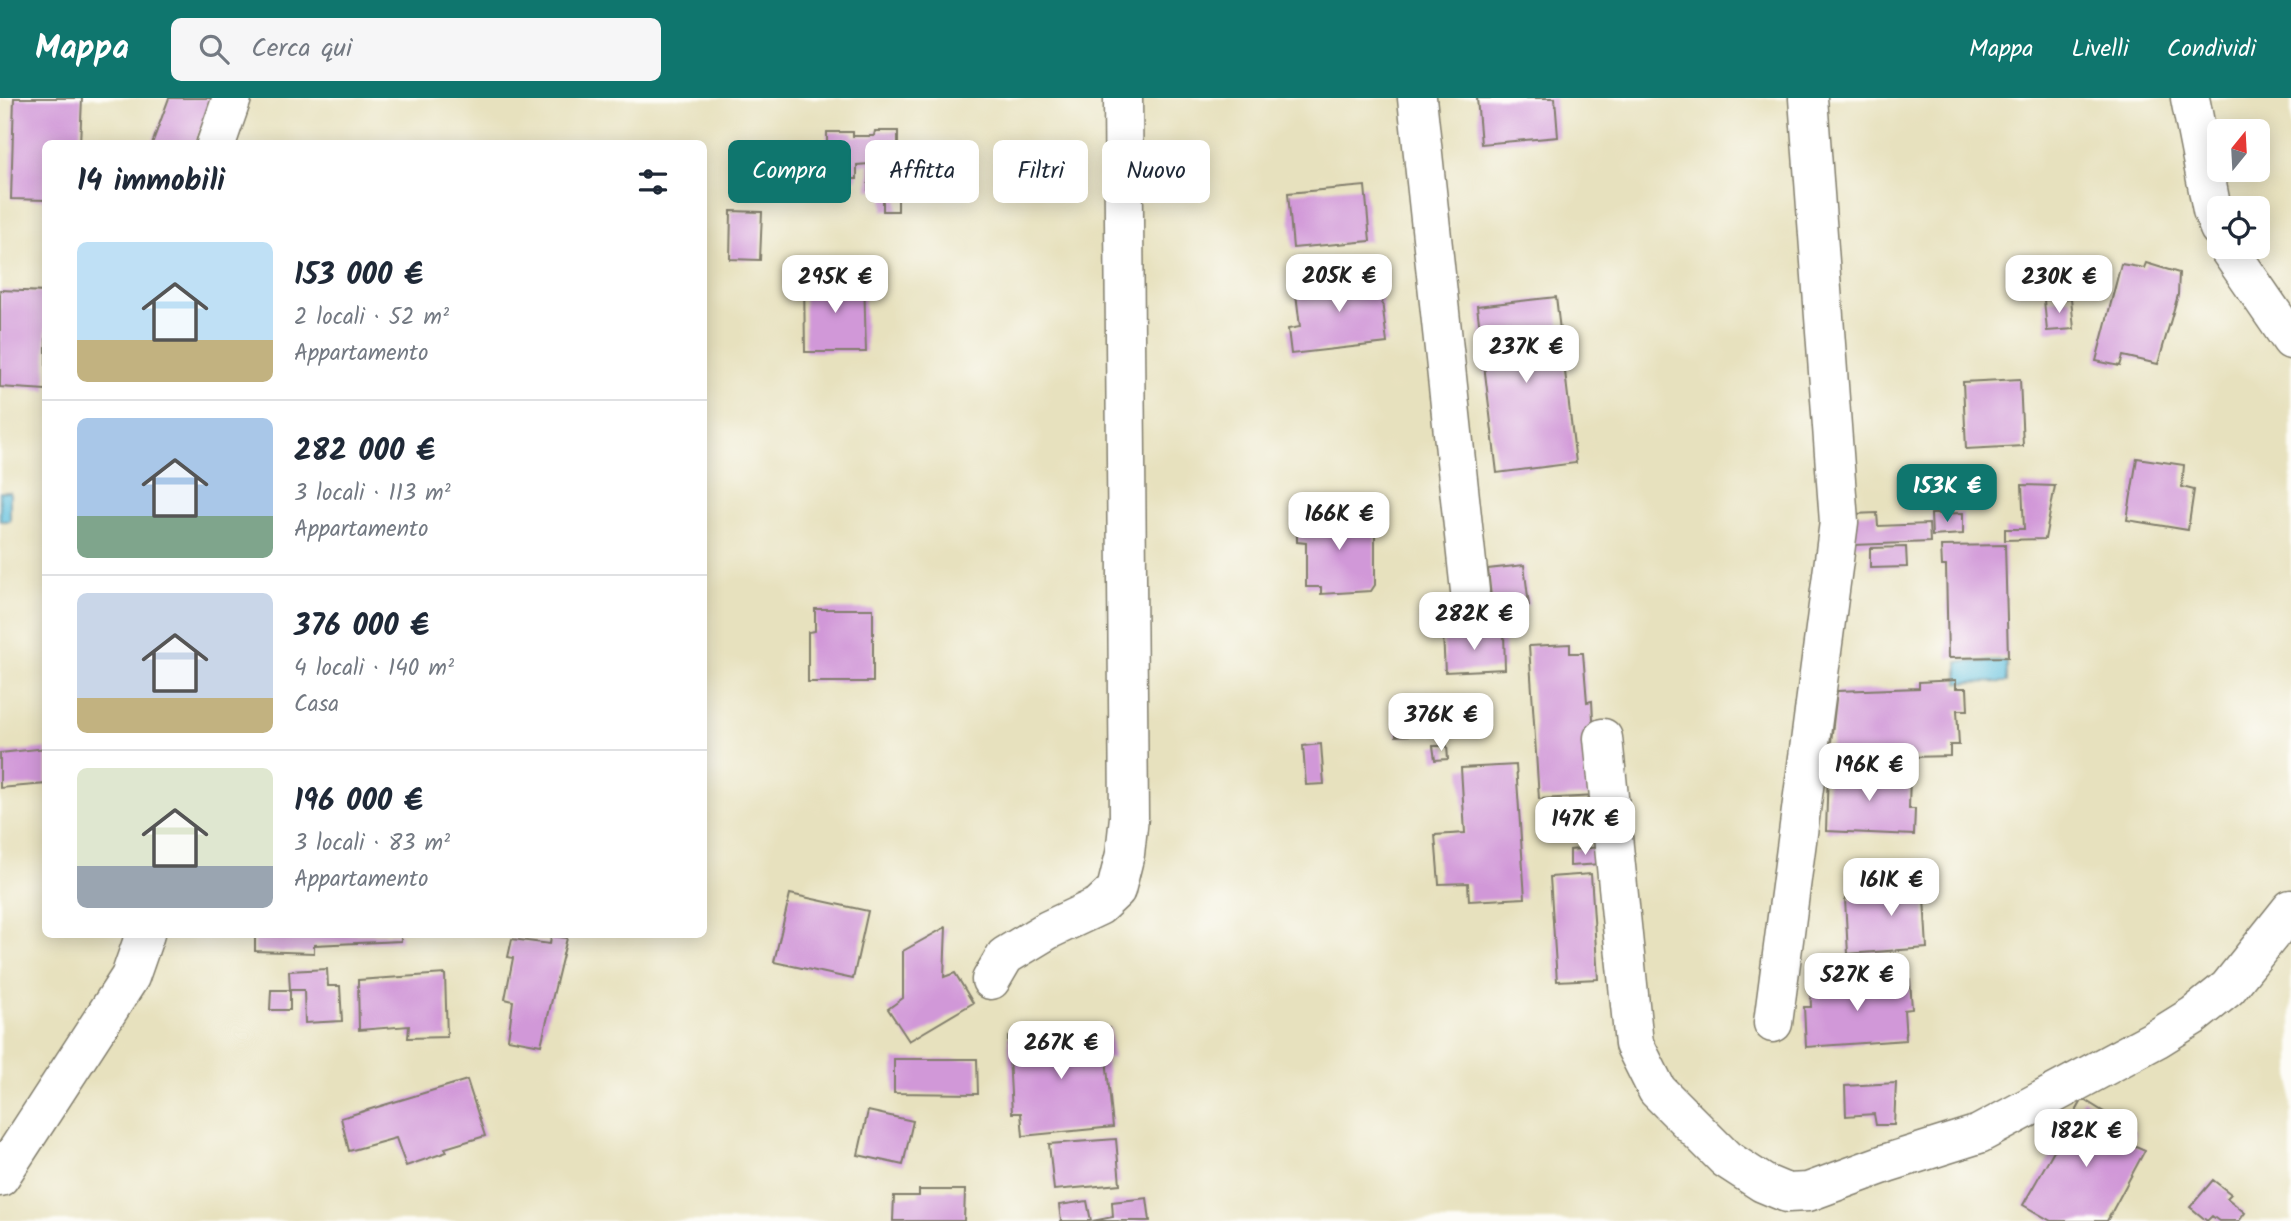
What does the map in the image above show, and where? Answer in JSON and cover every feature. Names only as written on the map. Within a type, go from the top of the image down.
[{"type":"street","points":[[217,140],[232,98]]},
{"type":"street","points":[[991,980],[1005,956],[1048,930],[1099,906],[1116,890],[1125,854],[1129,817],[1123,98]]},
{"type":"street","points":[[1417,98],[1470,591]]},
{"type":"street","points":[[1773,1023],[1820,684],[1839,522],[1808,98]]},
{"type":"street","points":[[2190,98],[2209,196]]},
{"type":"street","points":[[2235,259],[2291,340]]},
{"type":"street","points":[[1604,738],[1634,1044],[1657,1090],[1726,1159],[1762,1183],[1787,1193],[1808,1192],[1979,1134],[2156,1039],[2193,1016],[2228,988],[2291,909]]},
{"type":"street","points":[[0,1177],[130,977],[144,938]]},
{"type":"water","points":[[0,492],[10,492],[10,521],[0,521]]},
{"type":"water","points":[[2007,661],[2007,682],[1958,683],[1958,662]]},
{"type":"building","points":[[14,98],[82,98],[80,140],[42,140],[42,200],[11,199]]},
{"type":"building","points":[[169,98],[213,98],[197,140],[153,140]]},
{"type":"building","points":[[1477,98],[1555,98],[1558,137],[1481,144]]},
{"type":"building","points":[[875,131],[898,131],[898,140],[865,140],[865,164],[857,165],[857,179],[851,179],[851,140],[827,140],[827,132],[853,132],[853,136],[874,136]]},
{"type":"building","points":[[1365,186],[1370,241],[1293,248],[1288,193]]},
{"type":"building","points":[[883,203],[898,203],[898,211],[883,211]]},
{"type":"building","points":[[731,211],[762,212],[760,260],[730,259]]},
{"type":"building","points":[[2146,263],[2179,273],[2178,295],[2158,364],[2123,356],[2120,366],[2096,361],[2121,264],[2144,268]]},
{"type":"building","points":[[1335,275],[1379,275],[1387,343],[1291,354],[1288,329],[1300,327],[1295,285],[1332,280]]},
{"type":"building","points":[[864,277],[866,352],[805,352],[804,278]]},
{"type":"building","points":[[0,290],[42,292],[42,390],[0,387]]},
{"type":"building","points":[[1556,297],[1576,463],[1497,473],[1477,306]]},
{"type":"building","points":[[2071,298],[2074,329],[2047,331],[2044,300]]},
{"type":"building","points":[[2020,379],[2023,446],[1966,449],[1963,382]]},
{"type":"building","points":[[2137,458],[2184,465],[2182,487],[2194,490],[2188,530],[2127,520]]},
{"type":"building","points":[[2022,485],[2055,486],[2045,539],[2005,540],[2005,529],[2024,529]]},
{"type":"building","points":[[1877,513],[1878,526],[1929,524],[1930,542],[1854,545],[1853,514]]},
{"type":"building","points":[[1963,513],[1963,534],[1932,536],[1931,514]]},
{"type":"building","points":[[1297,515],[1366,516],[1375,522],[1375,585],[1371,591],[1321,594],[1321,587],[1306,587],[1306,543],[1297,542]]},
{"type":"building","points":[[2005,545],[2008,657],[1948,658],[1946,566],[1942,566],[1941,546]]},
{"type":"building","points":[[1906,547],[1907,567],[1870,568],[1870,548]]},
{"type":"building","points":[[1524,565],[1529,605],[1492,606],[1488,569]]},
{"type":"building","points":[[815,609],[873,609],[873,682],[808,682],[808,632],[815,631]]},
{"type":"building","points":[[1504,632],[1505,669],[1445,672],[1443,634]]},
{"type":"building","points":[[1570,644],[1570,653],[1583,653],[1587,702],[1592,701],[1597,796],[1539,799],[1529,646]]},
{"type":"building","points":[[1956,680],[1956,688],[1967,688],[1968,710],[1957,710],[1959,745],[1950,745],[1950,756],[1829,759],[1837,691],[1919,688],[1919,682]]},
{"type":"building","points":[[1474,711],[1475,730],[1432,733],[1431,714]]},
{"type":"building","points":[[1410,721],[1410,735],[1396,736],[1396,722]]},
{"type":"building","points":[[1321,744],[1324,784],[1306,785],[1303,746]]},
{"type":"building","points":[[1433,746],[1447,746],[1448,759],[1435,760]]},
{"type":"building","points":[[42,748],[42,784],[0,788],[0,753]]},
{"type":"building","points":[[1516,765],[1525,898],[1469,901],[1468,883],[1439,884],[1435,835],[1465,833],[1461,768]]},
{"type":"building","points":[[1828,770],[1910,773],[1909,809],[1915,809],[1914,835],[1826,831]]},
{"type":"building","points":[[1600,847],[1601,864],[1570,866],[1570,850]]},
{"type":"building","points":[[1591,874],[1598,979],[1557,981],[1550,877]]},
{"type":"building","points":[[1934,874],[1936,898],[1924,898],[1927,948],[1848,954],[1845,899],[1900,896],[1899,876]]},
{"type":"building","points":[[790,894],[868,911],[853,979],[774,962]]},
{"type":"building","points":[[946,927],[944,977],[955,973],[973,1003],[909,1041],[888,1009],[903,998],[903,951]]},
{"type":"building","points":[[255,938],[401,938],[401,941],[314,945],[314,953],[255,951]]},
{"type":"building","points":[[551,938],[567,938],[541,1045],[508,1039],[513,1001],[505,999],[513,958],[508,957],[512,939],[550,944]]},
{"type":"building","points":[[327,969],[328,986],[340,986],[342,1021],[305,1023],[304,990],[290,990],[289,971]]},
{"type":"building","points":[[445,974],[447,1037],[408,1038],[409,1026],[359,1030],[358,980]]},
{"type":"building","points":[[1910,980],[1912,1009],[1904,1010],[1906,1040],[1806,1047],[1804,1007],[1811,1007],[1810,986]]},
{"type":"building","points":[[271,990],[290,990],[290,1010],[270,1010]]},
{"type":"building","points":[[1110,1028],[1113,1058],[1106,1058],[1113,1127],[1023,1136],[1021,1113],[1012,1113],[1008,1037]]},
{"type":"building","points":[[894,1059],[977,1059],[978,1094],[894,1093]]},
{"type":"building","points":[[467,1080],[485,1136],[445,1148],[447,1152],[406,1166],[396,1138],[349,1151],[341,1118]]},
{"type":"building","points":[[1896,1083],[1894,1125],[1876,1125],[1874,1114],[1846,1116],[1845,1086]]},
{"type":"building","points":[[2083,1099],[2136,1132],[2131,1144],[2145,1150],[2107,1221],[2051,1221],[2023,1205]]},
{"type":"building","points":[[868,1111],[913,1121],[903,1165],[858,1155]]},
{"type":"building","points":[[1116,1139],[1120,1184],[1054,1190],[1049,1144]]},
{"type":"building","points":[[2213,1180],[2231,1194],[2227,1198],[2245,1213],[2239,1221],[2219,1221],[2212,1216],[2207,1221],[2190,1207]]},
{"type":"building","points":[[919,1190],[965,1190],[964,1221],[893,1221],[894,1196],[919,1196]]},
{"type":"building","points":[[1147,1198],[1150,1221],[1092,1221],[1113,1217],[1112,1202]]},
{"type":"building","points":[[1087,1201],[1091,1221],[1061,1221],[1059,1205]]}]
